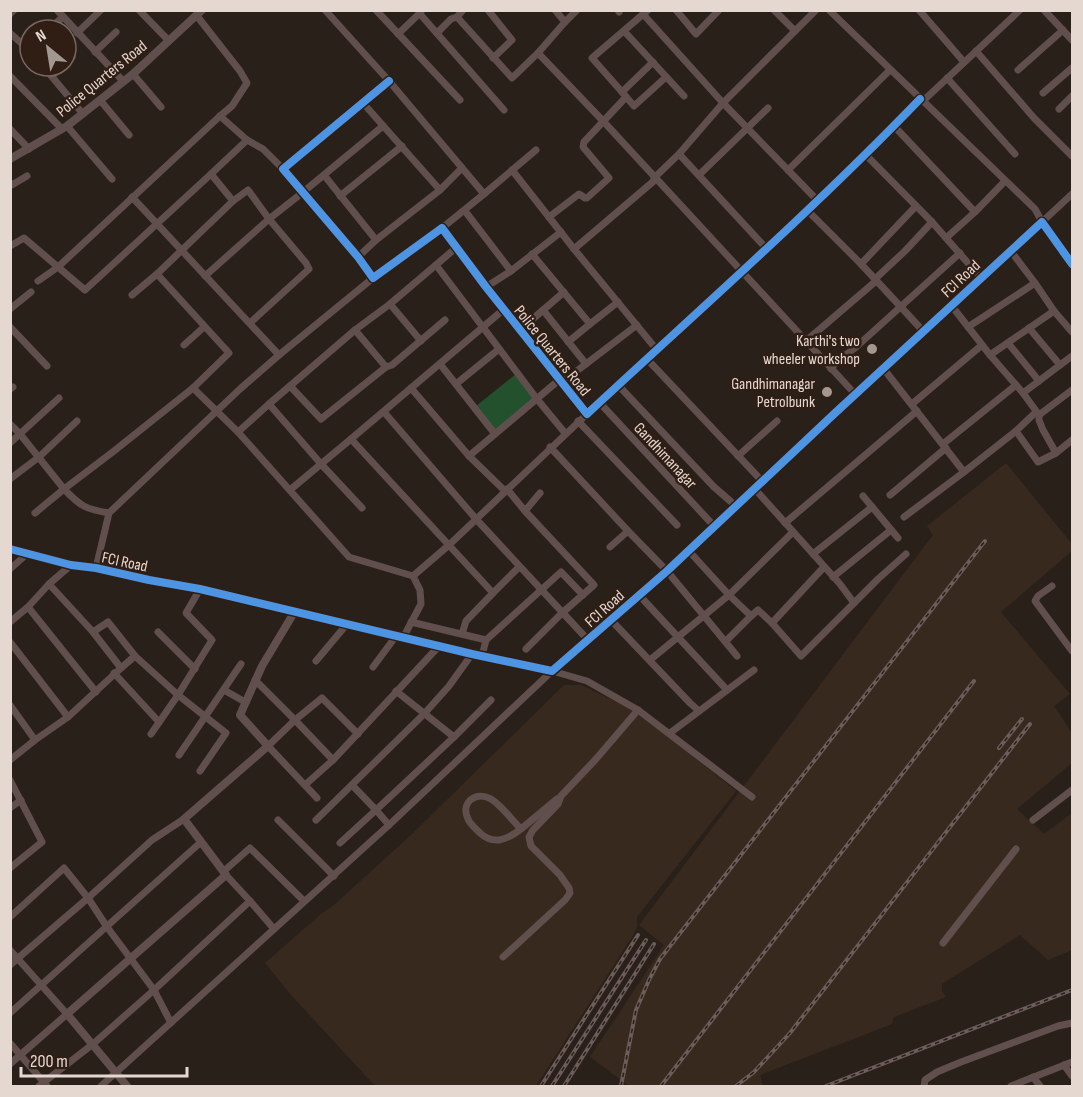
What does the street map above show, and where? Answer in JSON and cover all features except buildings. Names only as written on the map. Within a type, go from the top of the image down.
[{"type":"street","points":[[10,14],[14,10]]},
{"type":"street","points":[[78,32],[101,10]]},
{"type":"street","points":[[139,10],[169,40]]},
{"type":"street","points":[[325,10],[389,81],[484,194]]},
{"type":"street","points":[[437,33],[463,10]]},
{"type":"street","points":[[488,10],[512,40],[493,58]]},
{"type":"street","points":[[555,10],[566,22]]},
{"type":"street","points":[[457,17],[512,78],[577,10]]},
{"type":"street","points":[[676,10],[696,34],[719,10]]},
{"type":"street","points":[[774,10],[795,32]]},
{"type":"street","points":[[574,249],[655,178],[723,103],[816,10]]},
{"type":"street","points":[[829,10],[1035,209],[1042,222],[1071,258]]},
{"type":"street","points":[[919,10],[964,62]]},
{"type":"street","name":"Police Quarters Road","points":[[442,228],[503,310],[587,414],[1020,10]]},
{"type":"street","points":[[1044,10],[1072,40]]},
{"type":"street","points":[[380,12],[460,100]]},
{"type":"street","points":[[398,34],[421,12],[504,110]]},
{"type":"street","points":[[666,77],[634,106],[592,58],[646,12],[723,103],[817,200]]},
{"type":"street","points":[[38,281],[58,267],[232,106],[247,83],[200,13]]},
{"type":"street","name":"Police Quarters Road","points":[[10,159],[65,128],[133,74],[200,13]]},
{"type":"street","points":[[1018,70],[1063,30]]},
{"type":"street","points":[[624,31],[684,96]]},
{"type":"street","points":[[95,52],[116,32]]},
{"type":"street","points":[[78,34],[123,81]]},
{"type":"street","points":[[976,51],[1034,118],[1071,152]]},
{"type":"street","points":[[538,53],[855,394]]},
{"type":"street","points":[[549,217],[579,194],[587,198],[609,178],[583,147],[584,142],[604,122],[624,94],[652,62]]},
{"type":"street","points":[[1043,93],[1072,68]]},
{"type":"street","points":[[788,170],[890,70]]},
{"type":"street","points":[[133,74],[161,107]]},
{"type":"street","points":[[10,76],[65,128],[112,179]]},
{"type":"street","points":[[54,78],[83,114]]},
{"type":"street","points":[[947,78],[1015,154]]},
{"type":"street","points":[[283,169],[389,81]]},
{"type":"street","points":[[1059,109],[1072,96]]},
{"type":"street","points":[[100,100],[129,135]]},
{"type":"street","points":[[363,103],[440,190]]},
{"type":"street","points":[[699,175],[768,108]]},
{"type":"street","points":[[220,116],[247,141],[263,149],[283,169],[373,278]]},
{"type":"street","points":[[205,276],[269,219],[383,126]]},
{"type":"street","points":[[894,126],[975,212]]},
{"type":"street","points":[[10,129],[29,149]]},
{"type":"street","points":[[10,246],[24,238],[85,290],[247,141]]},
{"type":"street","points":[[340,196],[402,147]]},
{"type":"street","points":[[96,568],[109,513],[216,411],[279,355],[373,278],[465,211],[536,150]]},
{"type":"street","points":[[679,153],[766,248]]},
{"type":"street","points":[[866,154],[932,222],[981,278]]},
{"type":"street","points":[[357,257],[440,190],[462,168]]},
{"type":"street","points":[[512,170],[657,350]]},
{"type":"street","points":[[211,174],[233,201]]},
{"type":"street","points":[[324,175],[376,240]]},
{"type":"street","points":[[10,186],[27,176]]},
{"type":"street","points":[[946,238],[1005,181]]},
{"type":"street","points":[[132,295],[233,201],[248,190],[269,219],[306,262],[309,269],[250,323]]},
{"type":"street","points":[[1042,222],[1072,194]]},
{"type":"street","points":[[132,197],[279,355]]},
{"type":"street","points":[[861,264],[916,206]]},
{"type":"street","points":[[807,210],[924,332]]},
{"type":"street","points":[[465,211],[511,271]]},
{"type":"street","points":[[806,341],[875,280],[932,222]]},
{"type":"street","name":"FCI Road","points":[[10,549],[71,565],[200,589],[552,671],[667,570],[1042,222]]},
{"type":"street","points":[[486,287],[511,271],[561,232]]},
{"type":"street","points":[[238,432],[355,330],[390,304],[457,247]]},
{"type":"street","points":[[1010,250],[1072,332]]},
{"type":"street","points":[[831,369],[837,361],[855,348],[960,253]]},
{"type":"street","points":[[532,254],[590,324]]},
{"type":"street","points":[[436,266],[565,433]]},
{"type":"street","points":[[35,513],[193,388],[229,353],[157,274]]},
{"type":"street","points":[[968,327],[1035,283]]},
{"type":"street","points":[[10,309],[31,292]]},
{"type":"street","points":[[520,330],[564,292]]},
{"type":"street","points":[[568,342],[618,302]]},
{"type":"street","points":[[390,304],[421,341]]},
{"type":"street","points":[[951,305],[1038,413],[1038,420],[1056,453]]},
{"type":"street","points":[[290,490],[503,310]]},
{"type":"street","points":[[543,310],[586,364]]},
{"type":"street","points":[[990,356],[1054,310]]},
{"type":"street","points":[[290,386],[321,419],[386,367],[392,365],[445,320]]},
{"type":"street","points":[[469,456],[537,399],[637,325]]},
{"type":"street","points":[[10,327],[46,366]]},
{"type":"street","points":[[184,345],[204,327]]},
{"type":"street","points":[[1029,328],[1060,365]]},
{"type":"street","points":[[355,330],[386,367]]},
{"type":"street","points":[[1008,343],[1039,381]]},
{"type":"street","points":[[785,523],[982,345]]},
{"type":"street","points":[[456,384],[499,348]]},
{"type":"street","points":[[1023,393],[1072,356]]},
{"type":"street","points":[[647,359],[762,481]]},
{"type":"street","points":[[440,364],[495,434]]},
{"type":"street","points":[[884,368],[964,472]]},
{"type":"street","points":[[618,385],[714,487],[736,506]]},
{"type":"street","points":[[890,495],[1016,385]]},
{"type":"street","points":[[193,388],[238,432],[349,557],[413,576],[420,590],[421,604],[411,622],[373,667]]},
{"type":"street","points":[[411,388],[469,456],[506,490],[594,585],[526,649]]},
{"type":"street","points":[[904,517],[1038,413],[1072,390]]},
{"type":"street","points":[[10,443],[59,398]]},
{"type":"street","name":"Gandhimanagar","points":[[599,402],[714,526]]},
{"type":"street","points":[[269,404],[362,508]]},
{"type":"street","points":[[384,412],[476,519],[588,640]]},
{"type":"street","points":[[413,576],[449,545],[587,414]]},
{"type":"street","points":[[10,479],[39,457],[77,421]]},
{"type":"street","points":[[738,456],[777,421]]},
{"type":"street","points":[[578,422],[677,525]]},
{"type":"street","points":[[10,424],[75,501],[86,509],[109,513]]},
{"type":"street","points":[[1016,431],[1038,462],[1056,453],[1072,440]]},
{"type":"street","points":[[351,439],[494,593]]},
{"type":"street","points":[[550,447],[667,570],[737,656]]},
{"type":"street","points":[[754,488],[854,603]]},
{"type":"street","points":[[525,511],[540,493]]},
{"type":"street","points":[[863,496],[898,538]]},
{"type":"street","points":[[813,554],[872,507]]},
{"type":"street","points":[[833,577],[891,530]]},
{"type":"street","points":[[610,547],[628,531]]},
{"type":"street","points":[[650,660],[729,595],[793,532]]},
{"type":"street","points":[[688,549],[751,616]]},
{"type":"street","points":[[10,568],[28,554]]},
{"type":"street","points":[[726,641],[758,610],[801,656],[906,554]]},
{"type":"street","points":[[10,622],[71,565]]},
{"type":"street","points":[[462,634],[466,621],[519,567]]},
{"type":"street","points":[[772,623],[824,567]]},
{"type":"street","points":[[482,656],[486,640],[561,572],[583,595]]},
{"type":"street","points":[[49,584],[93,632],[121,668]]},
{"type":"street","points":[[1052,586],[1035,601],[1072,651]]},
{"type":"street","points":[[150,734],[178,695],[212,640],[186,613],[200,589]]},
{"type":"street","points":[[639,595],[727,690]]},
{"type":"street","points":[[28,607],[96,692]]},
{"type":"street","points":[[295,611],[262,666],[240,714],[317,798]]},
{"type":"street","points":[[611,620],[699,711]]},
{"type":"street","points":[[93,632],[108,622],[135,656],[178,695],[226,733],[200,771]]},
{"type":"street","points":[[411,622],[486,640]]},
{"type":"street","points":[[316,661],[347,624]]},
{"type":"street","points":[[158,632],[195,669]]},
{"type":"street","points":[[10,642],[68,717]]},
{"type":"street","points":[[305,785],[333,760],[439,646]]},
{"type":"street","points":[[316,820],[424,714],[449,686],[472,654]]},
{"type":"street","points":[[10,760],[68,717],[135,656]]},
{"type":"street","points":[[179,755],[241,664]]},
{"type":"street","points":[[670,733],[754,670]]},
{"type":"street","points":[[101,1086],[334,876],[552,671],[587,681],[638,710],[752,797]]},
{"type":"street","points":[[114,674],[159,722]]},
{"type":"street","points":[[255,680],[333,760]]},
{"type":"street","points":[[224,690],[245,702]]},
{"type":"street","points":[[396,691],[454,737]]},
{"type":"street","points":[[10,965],[152,840],[184,819],[322,698],[358,734]]},
{"type":"street","points":[[340,843],[491,700]]},
{"type":"street","points":[[10,705],[35,740]]},
{"type":"street","points":[[521,829],[493,800],[477,796],[467,805],[468,819],[484,837],[492,841],[508,838],[521,829],[561,796],[638,710]]},
{"type":"street","points":[[10,780],[42,842],[10,868]]},
{"type":"street","points":[[352,785],[389,825]]},
{"type":"street","points":[[1033,820],[1072,790]]},
{"type":"street","points":[[503,957],[570,893],[560,875],[531,846],[529,837],[532,830],[558,804],[561,796]]},
{"type":"street","points":[[10,808],[21,800]]},
{"type":"street","points":[[184,819],[225,873],[274,929]]},
{"type":"street","points":[[278,820],[334,876]]},
{"type":"street","points":[[10,1013],[201,842]]},
{"type":"street","points":[[10,1064],[130,959],[250,849],[304,901]]},
{"type":"street","points":[[943,943],[1016,849]]},
{"type":"street","points":[[10,917],[64,868],[154,990],[171,1023]]},
{"type":"street","points":[[10,1043],[43,1085],[154,990],[250,901]]},
{"type":"street","points":[[10,950],[127,1086]]},
{"type":"street","points":[[924,1086],[925,1080],[937,1072],[1058,1026],[1072,1023]]},
{"type":"street","points":[[1011,1086],[1072,1062]]},
{"type":"street","points":[[1064,1065],[1072,1076]]},
{"type":"street","points":[[1033,1077],[1040,1086]]},
{"type":"shaded area","points":[[1006,463],[1072,544],[1072,551],[1001,612],[1070,694],[1054,706],[1072,733],[1072,763],[1017,809],[1044,834],[1072,813],[1072,950],[1048,960],[1020,935],[942,984],[942,991],[946,997],[894,1017],[892,1024],[760,1075],[763,1086],[629,1086],[590,1057],[664,945],[639,925],[933,535],[927,526]]},
{"type":"shaded area","points":[[564,685],[581,685],[625,706],[672,739],[736,791],[637,917],[637,927],[632,937],[536,1086],[375,1086],[292,996],[265,963],[335,904],[412,834]]},
{"type":"green space","points":[[516,374],[535,398],[495,432],[476,406]]},
{"type":"railway","points":[[621,1086],[636,1010],[660,959],[985,541]]},
{"type":"railway","points":[[661,1086],[974,681]]},
{"type":"railway","points":[[999,748],[1022,719]]},
{"type":"railway","points":[[736,1086],[754,1072],[790,1033],[1030,724]]},
{"type":"railway","points":[[541,1086],[638,935]]},
{"type":"railway","points":[[552,1086],[646,940]]},
{"type":"railway","points":[[564,1086],[654,944]]},
{"type":"railway","points":[[826,1086],[1072,990]]},
{"type":"cycle path","points":[[389,81],[283,169],[358,257],[373,278],[442,228],[587,414],[798,220],[920,99]]},
{"type":"cycle path","points":[[10,549],[71,565],[200,589],[552,671],[667,571],[1042,222],[1072,264]]},
{"type":"place","name":"Karthi's two wheeler workshop","points":[[872,349]]},
{"type":"place","name":"Gandhimanagar Petrolbunk","points":[[827,392]]}]
